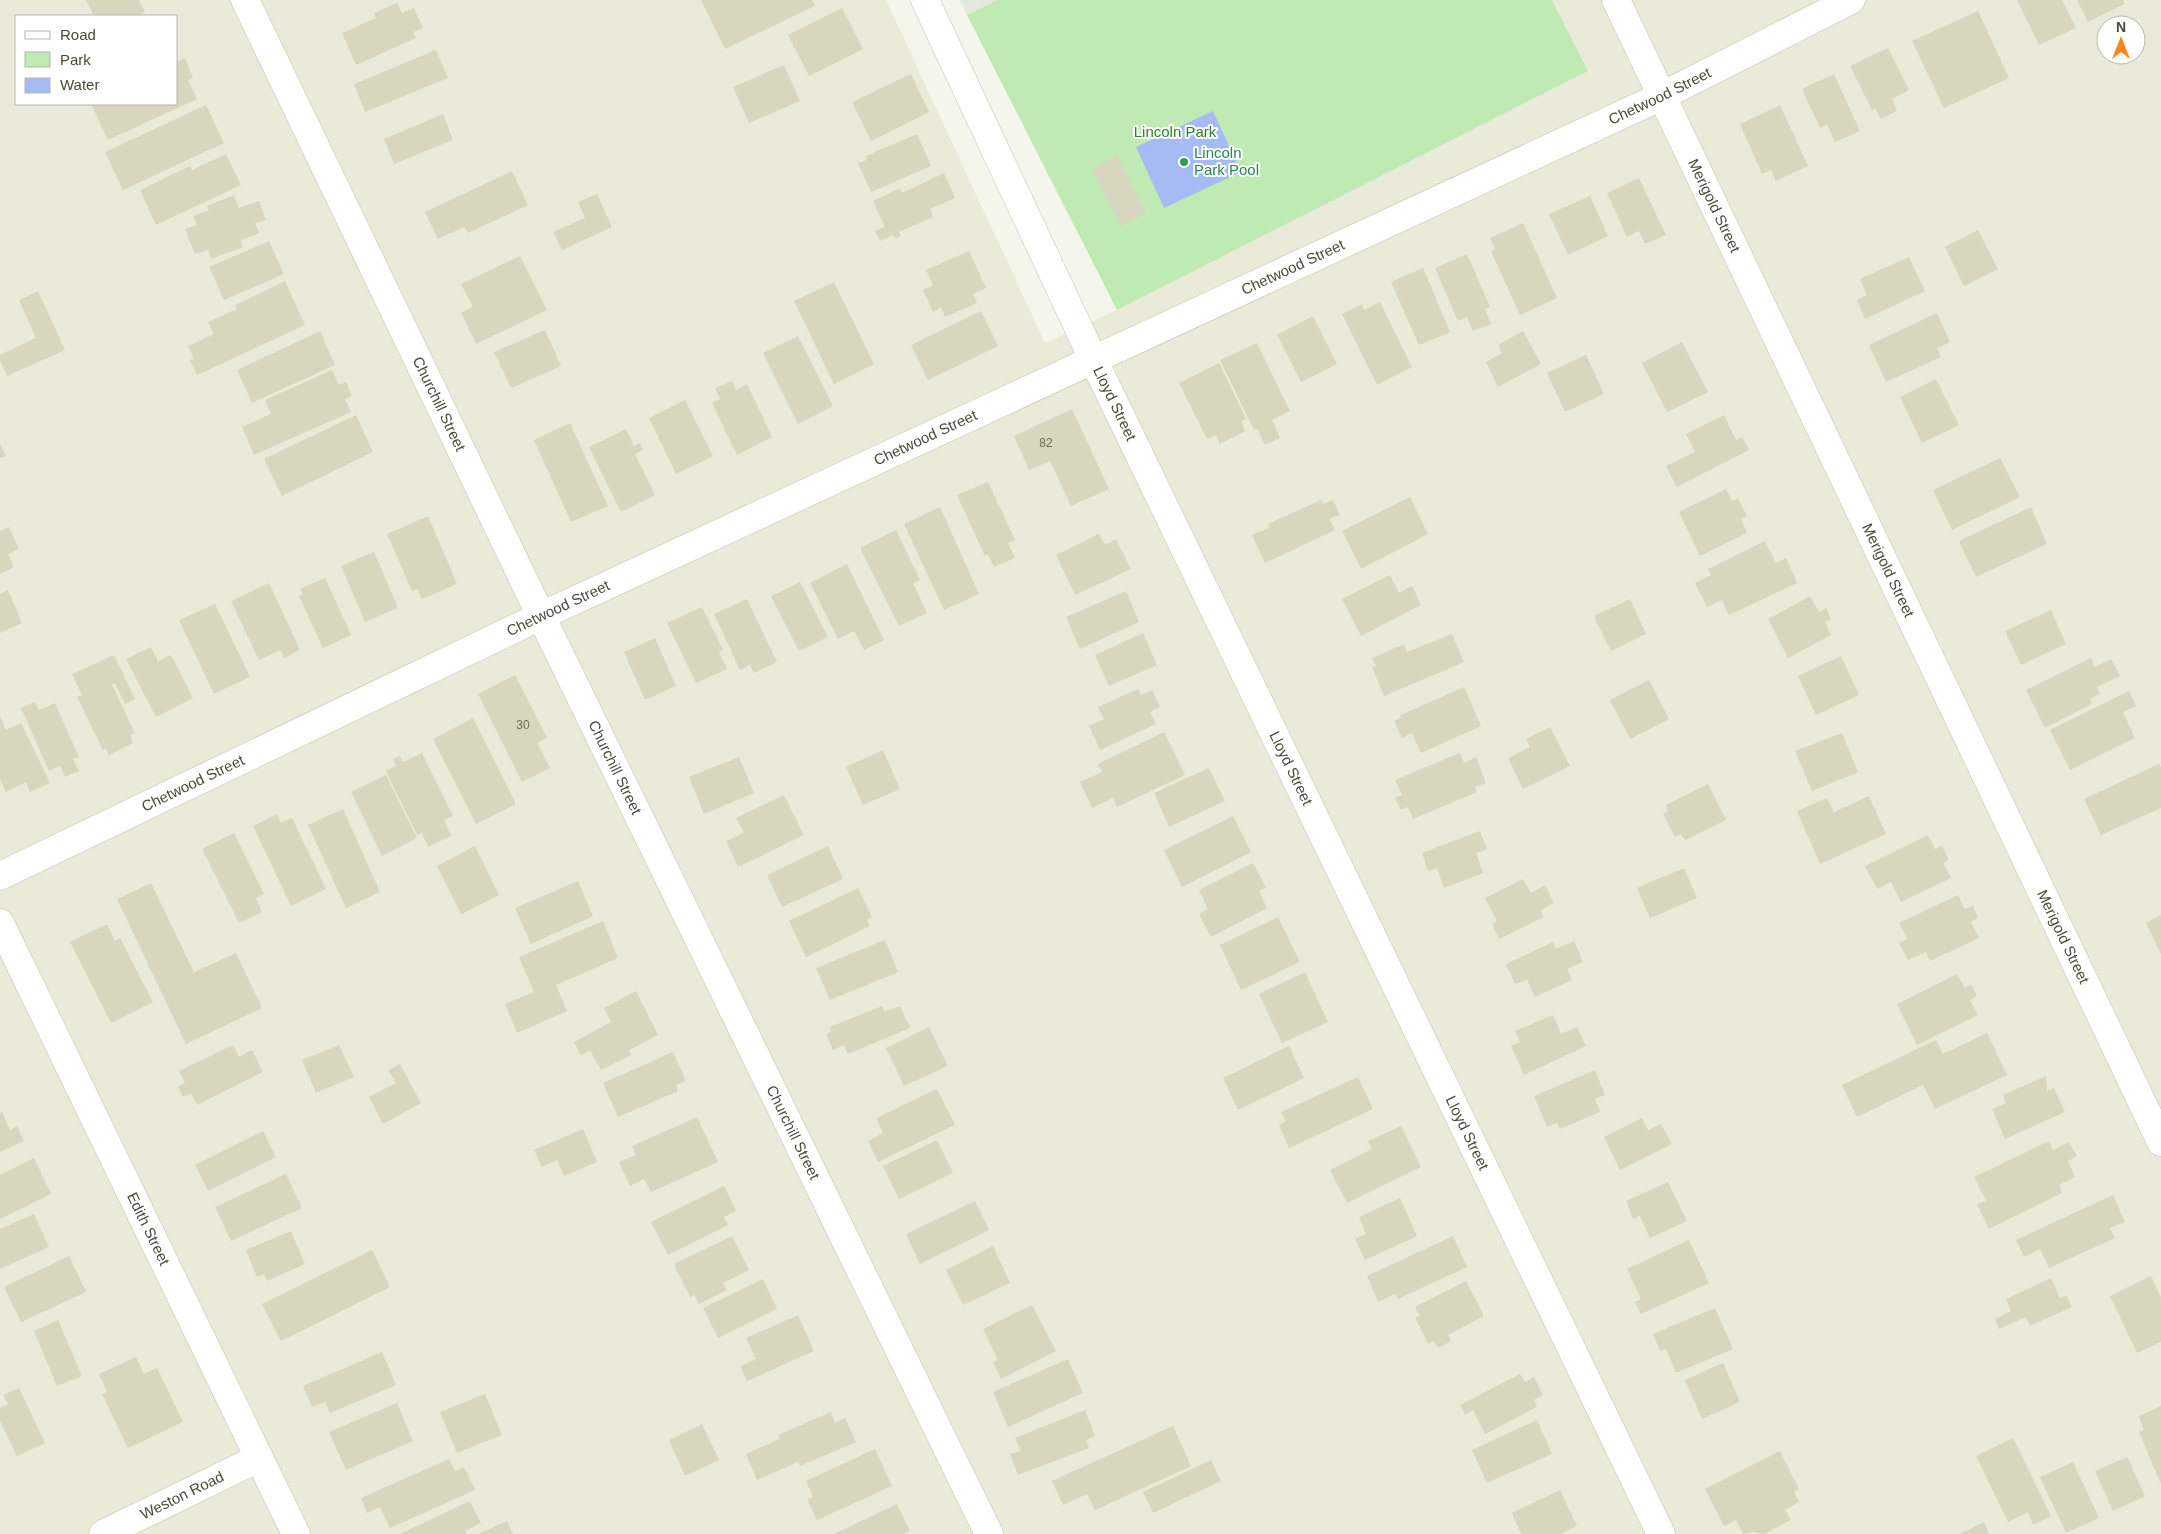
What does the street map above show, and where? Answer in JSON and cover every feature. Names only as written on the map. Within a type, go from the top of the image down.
[{"type":"street","name":"Churchill Street","points":[[245,0],[542,616],[989,1534]]},
{"type":"street","name":"Lloyd Street","points":[[925,0],[1094,361],[1662,1534]]},
{"type":"street","name":"Merigold Street","points":[[1616,0],[2161,1142]]},
{"type":"street","name":"Chetwood Street","points":[[0,876],[542,616],[1662,96],[1851,0]]},
{"type":"street","name":"Edith Street","points":[[0,923],[296,1534]]},
{"type":"street","name":"Weston Road","points":[[103,1534],[259,1458]]},
{"type":"shaded area","points":[[0,0],[886,0],[1045,343],[1117,310],[1588,71],[1552,0],[2161,0],[2161,1534],[0,1534]]},
{"type":"shaded area","points":[[960,0],[997,0],[967,15]]},
{"type":"green space","name":"Lincoln Park","points":[[997,0],[1552,0],[1588,71],[1117,310],[967,15]]},
{"type":"water","points":[[1213,111],[1241,172],[1164,208],[1136,147]]},
{"type":"building","points":[[86,0],[139,0],[145,12],[139,15],[94,15]]},
{"type":"building","points":[[701,0],[812,0],[815,6],[725,49]]},
{"type":"building","points":[[2017,0],[2062,0],[2076,28],[2039,45]]},
{"type":"building","points":[[2077,0],[2123,0],[2125,4],[2102,15],[2096,15],[2096,18],[2088,22]]},
{"type":"building","points":[[397,3],[402,13],[414,8],[423,28],[413,32],[416,38],[356,65],[342,33],[376,18],[374,13]]},
{"type":"building","points":[[842,8],[863,49],[809,76],[788,35]]},
{"type":"building","points":[[1978,11],[2009,78],[1944,108],[1912,41]]},
{"type":"building","points":[[1888,48],[1909,90],[1892,99],[1897,111],[1881,119],[1875,108],[1872,110],[1850,66]]},
{"type":"building","points":[[436,50],[448,78],[365,112],[354,84]]},
{"type":"building","points":[[185,58],[193,78],[188,80],[197,99],[108,140],[91,105],[178,105],[178,61]]},
{"type":"building","points":[[784,65],[800,101],[749,123],[733,87]]},
{"type":"building","points":[[911,74],[929,112],[871,141],[852,102]]},
{"type":"building","points":[[1834,74],[1860,131],[1835,142],[1827,124],[1820,128],[1802,89]]},
{"type":"building","points":[[206,105],[224,143],[123,190],[105,152]]},
{"type":"building","points":[[1780,105],[1808,166],[1776,181],[1771,170],[1762,174],[1740,124]]},
{"type":"building","points":[[443,114],[453,140],[394,164],[384,139]]},
{"type":"building","points":[[917,134],[931,166],[871,192],[858,163],[867,160],[866,156]]},
{"type":"building","points":[[226,154],[241,185],[156,225],[140,190],[190,166],[192,170]]},
{"type":"building","points":[[1117,156],[1146,213],[1121,226],[1092,169]]},
{"type":"building","points":[[512,171],[528,205],[468,233],[464,227],[438,239],[425,212]]},
{"type":"building","points":[[944,173],[955,198],[930,209],[933,217],[899,232],[901,236],[896,239],[893,235],[880,241],[875,231],[885,227],[873,201],[900,188],[902,193]]},
{"type":"building","points":[[1639,178],[1666,235],[1645,244],[1639,231],[1627,237],[1607,193]]},
{"type":"building","points":[[597,194],[612,227],[562,250],[553,232],[585,218],[578,202]]},
{"type":"building","points":[[234,195],[239,208],[259,201],[266,220],[255,223],[259,233],[241,240],[243,247],[211,259],[208,250],[195,254],[185,229],[197,225],[193,216],[209,210],[207,206]]},
{"type":"building","points":[[1590,196],[1608,236],[1568,255],[1549,214]]},
{"type":"building","points":[[1523,223],[1557,298],[1520,315],[1491,251],[1495,249],[1490,238]]},
{"type":"building","points":[[1978,230],[1998,269],[1964,286],[1945,247]]},
{"type":"building","points":[[269,241],[284,274],[224,300],[209,267]]},
{"type":"building","points":[[969,251],[986,288],[973,294],[977,303],[945,317],[941,307],[933,312],[923,290],[933,285],[926,270]]},
{"type":"building","points":[[1467,254],[1490,307],[1485,309],[1491,324],[1473,331],[1467,317],[1458,321],[1435,268]]},
{"type":"building","points":[[520,256],[547,310],[476,344],[461,313],[473,307],[461,284]]},
{"type":"building","points":[[1909,257],[1925,291],[1865,319],[1857,300],[1867,295],[1860,279]]},
{"type":"building","points":[[1423,268],[1450,332],[1419,345],[1391,282]]},
{"type":"building","points":[[285,281],[305,325],[197,375],[190,360],[194,359],[188,346],[214,334],[208,322],[237,309],[235,305]]},
{"type":"building","points":[[834,282],[874,364],[834,384],[794,301]]},
{"type":"building","points":[[38,291],[65,350],[7,376],[0,360],[0,355],[36,338],[19,300]]},
{"type":"building","points":[[1380,302],[1412,367],[1377,385],[1342,314],[1362,304],[1364,310]]},
{"type":"building","points":[[981,311],[998,346],[928,380],[911,345]]},
{"type":"building","points":[[1937,313],[1950,342],[1937,348],[1941,357],[1886,382],[1869,345]]},
{"type":"building","points":[[1313,316],[1337,364],[1301,382],[1277,335]]},
{"type":"building","points":[[545,330],[561,366],[511,388],[494,352]]},
{"type":"building","points":[[320,331],[335,365],[252,403],[237,370]]},
{"type":"building","points":[[1523,331],[1541,364],[1498,387],[1486,362],[1502,353],[1498,345]]},
{"type":"building","points":[[798,336],[833,406],[798,424],[763,353]]},
{"type":"building","points":[[1682,342],[1708,392],[1667,412],[1642,363]]},
{"type":"building","points":[[1257,343],[1290,411],[1272,420],[1280,438],[1265,445],[1257,429],[1254,430],[1220,360]]},
{"type":"building","points":[[1586,355],[1604,394],[1565,412],[1547,373]]},
{"type":"building","points":[[1219,363],[1246,419],[1241,421],[1245,431],[1220,444],[1216,435],[1207,439],[1179,383]]},
{"type":"building","points":[[332,370],[339,385],[346,382],[352,396],[345,399],[351,412],[254,455],[242,427],[271,414],[265,400]]},
{"type":"building","points":[[1936,379],[1959,425],[1922,443],[1900,397]]},
{"type":"building","points":[[732,381],[736,390],[747,384],[772,437],[737,455],[712,403],[720,399],[715,388]]},
{"type":"building","points":[[685,400],[713,456],[676,474],[649,418]]},
{"type":"building","points":[[1072,409],[1109,489],[1071,506],[1050,461],[1029,470],[1014,436]]},
{"type":"building","points":[[356,415],[373,452],[282,496],[264,459]]},
{"type":"building","points":[[1724,415],[1736,440],[1742,437],[1749,450],[1677,487],[1666,466],[1695,452],[1686,434]]},
{"type":"building","points":[[570,423],[608,506],[571,522],[534,440]]},
{"type":"building","points":[[626,429],[634,446],[640,443],[643,450],[635,454],[655,495],[621,512],[589,447]]},
{"type":"building","points":[[0,444],[6,456],[0,458]]},
{"type":"building","points":[[2000,458],[2020,497],[1952,530],[1933,490]]},
{"type":"building","points":[[988,482],[1015,540],[1008,543],[1015,558],[994,567],[988,554],[985,556],[957,495]]},
{"type":"building","points":[[1726,489],[1732,501],[1738,498],[1747,516],[1741,519],[1747,533],[1700,556],[1679,512]]},
{"type":"building","points":[[1410,497],[1428,534],[1361,569],[1342,531]]},
{"type":"building","points":[[1321,500],[1323,504],[1333,500],[1340,515],[1329,519],[1335,530],[1265,563],[1252,535],[1269,528],[1268,524]]},
{"type":"building","points":[[940,507],[979,594],[944,610],[904,524]]},
{"type":"building","points":[[2031,507],[2047,544],[1976,577],[1959,541]]},
{"type":"building","points":[[428,516],[457,584],[422,599],[417,589],[412,591],[387,534]]},
{"type":"building","points":[[9,527],[19,549],[8,554],[14,567],[0,574],[0,531]]},
{"type":"building","points":[[896,530],[920,580],[913,583],[927,613],[899,626],[860,548]]},
{"type":"building","points":[[1099,534],[1105,545],[1116,539],[1131,569],[1075,595],[1056,555]]},
{"type":"building","points":[[1765,541],[1776,563],[1786,558],[1797,583],[1729,615],[1722,600],[1707,607],[1695,583],[1711,575],[1708,569]]},
{"type":"building","points":[[374,552],[398,608],[365,622],[341,566]]},
{"type":"building","points":[[847,564],[884,640],[864,650],[854,631],[838,639],[810,583]]},
{"type":"building","points":[[1390,575],[1399,593],[1412,586],[1421,605],[1361,636],[1342,599]]},
{"type":"building","points":[[325,578],[351,635],[323,648],[299,596],[303,594],[300,589]]},
{"type":"building","points":[[800,582],[828,637],[799,651],[771,596]]},
{"type":"building","points":[[269,583],[300,650],[284,658],[281,650],[259,660],[231,601]]},
{"type":"building","points":[[8,590],[22,623],[0,633],[0,594]]},
{"type":"building","points":[[1126,591],[1139,622],[1080,649],[1066,617]]},
{"type":"building","points":[[1810,596],[1819,612],[1826,608],[1831,619],[1825,622],[1831,635],[1788,658],[1768,619]]},
{"type":"building","points":[[747,599],[777,662],[754,673],[750,665],[740,670],[714,614]]},
{"type":"building","points":[[1630,599],[1646,634],[1611,651],[1594,616]]},
{"type":"building","points":[[215,604],[250,677],[214,694],[179,620]]},
{"type":"building","points":[[702,607],[723,650],[719,652],[727,669],[696,683],[667,623]]},
{"type":"building","points":[[2051,610],[2066,644],[2021,665],[2005,631]]},
{"type":"building","points":[[1143,633],[1157,665],[1109,686],[1095,655]]},
{"type":"building","points":[[1452,634],[1464,662],[1384,696],[1372,667],[1376,666],[1372,658],[1404,644],[1407,652]]},
{"type":"building","points":[[655,638],[676,686],[645,700],[624,652]]},
{"type":"building","points":[[151,647],[158,661],[171,655],[193,698],[156,717],[126,659]]},
{"type":"building","points":[[114,655],[135,699],[125,704],[115,683],[112,685],[135,733],[130,735],[133,743],[109,755],[106,748],[103,750],[77,697],[82,695],[72,674]]},
{"type":"building","points":[[1841,656],[1859,695],[1816,715],[1798,676]]},
{"type":"building","points":[[2091,658],[2095,667],[2111,659],[2120,676],[2097,687],[2100,694],[2090,699],[2092,704],[2045,728],[2026,690]]},
{"type":"building","points":[[515,675],[547,738],[537,743],[550,768],[522,782],[478,694]]},
{"type":"building","points":[[1649,680],[1669,719],[1630,739],[1610,700]]},
{"type":"building","points":[[1464,687],[1481,726],[1421,753],[1412,733],[1402,738],[1394,721],[1401,718],[1399,716]]},
{"type":"building","points":[[1138,689],[1141,695],[1152,690],[1160,707],[1150,712],[1156,724],[1100,750],[1089,726],[1104,719],[1098,707]]},
{"type":"building","points":[[2129,691],[2136,706],[2123,712],[2135,738],[2070,770],[2050,730]]},
{"type":"building","points":[[35,702],[39,710],[55,703],[79,757],[73,759],[79,771],[65,777],[60,766],[49,771],[21,708]]},
{"type":"building","points":[[0,716],[6,730],[21,723],[50,783],[30,792],[26,782],[6,792],[0,779]]},
{"type":"building","points":[[473,718],[516,804],[476,824],[433,739]]},
{"type":"building","points":[[1550,727],[1570,766],[1523,789],[1508,758],[1530,747],[1526,739]]},
{"type":"building","points":[[1164,732],[1185,775],[1117,807],[1113,798],[1092,808],[1080,782],[1102,772],[1098,764]]},
{"type":"building","points":[[1842,733],[1858,772],[1812,791],[1795,751]]},
{"type":"building","points":[[883,750],[900,789],[863,805],[846,767]]},
{"type":"building","points":[[422,753],[453,816],[444,820],[451,836],[428,847],[422,833],[417,835],[386,771],[396,766],[393,759],[400,756],[403,762]]},
{"type":"building","points":[[1460,753],[1464,763],[1476,757],[1486,783],[1475,787],[1477,792],[1413,819],[1408,807],[1401,810],[1395,798],[1402,795],[1395,780]]},
{"type":"building","points":[[739,757],[754,793],[704,814],[689,777]]},
{"type":"building","points":[[2159,764],[2161,768],[2161,808],[2101,835],[2084,799]]},
{"type":"building","points":[[1209,768],[1225,801],[1169,827],[1154,793]]},
{"type":"building","points":[[386,775],[417,838],[382,856],[351,792]]},
{"type":"building","points":[[1708,784],[1726,820],[1685,840],[1681,834],[1675,837],[1663,814],[1668,811],[1666,805]]},
{"type":"building","points":[[784,795],[804,835],[738,867],[726,841],[744,833],[736,818]]},
{"type":"building","points":[[1869,796],[1886,834],[1820,864],[1797,811],[1827,798],[1834,812]]},
{"type":"building","points":[[343,809],[380,892],[346,908],[308,825]]},
{"type":"building","points":[[277,814],[281,823],[292,818],[326,889],[291,906],[253,826]]},
{"type":"building","points":[[1233,816],[1251,852],[1182,887],[1164,850]]},
{"type":"building","points":[[1480,831],[1487,849],[1476,853],[1483,873],[1444,888],[1437,868],[1428,871],[1422,853]]},
{"type":"building","points":[[234,833],[264,894],[256,898],[262,912],[239,923],[202,849]]},
{"type":"building","points":[[1928,835],[1935,849],[1942,846],[1949,860],[1943,863],[1951,878],[1901,902],[1891,882],[1877,889],[1865,866]]},
{"type":"building","points":[[475,846],[499,895],[461,914],[437,866]]},
{"type":"building","points":[[828,846],[843,879],[782,907],[767,875]]},
{"type":"building","points":[[1253,863],[1266,888],[1259,891],[1267,908],[1211,937],[1199,914],[1208,909],[1199,890]]},
{"type":"building","points":[[1684,868],[1697,898],[1650,918],[1637,888]]},
{"type":"building","points":[[1523,879],[1531,893],[1545,885],[1554,903],[1540,910],[1544,917],[1499,939],[1492,924],[1497,921],[1485,898]]},
{"type":"building","points":[[578,881],[593,916],[531,944],[515,908]]},
{"type":"building","points":[[151,883],[194,972],[236,953],[262,1008],[186,1044],[117,899]]},
{"type":"building","points":[[858,888],[872,917],[867,920],[870,926],[806,957],[789,921]]},
{"type":"building","points":[[1958,895],[1965,909],[1973,906],[1978,918],[1971,922],[1979,938],[1930,961],[1926,952],[1908,960],[1899,943],[1907,939],[1899,923]]},
{"type":"building","points":[[2161,915],[2161,954],[2146,923]]},
{"type":"building","points":[[1278,917],[1300,962],[1241,990],[1220,945]]},
{"type":"building","points":[[603,921],[618,958],[556,985],[567,1011],[517,1033],[505,1004],[534,992],[519,957]]},
{"type":"building","points":[[107,924],[115,941],[120,938],[153,1002],[111,1023],[70,942]]},
{"type":"building","points":[[885,940],[898,972],[830,1000],[816,968]]},
{"type":"building","points":[[1574,941],[1583,962],[1567,969],[1572,980],[1535,997],[1527,980],[1515,984],[1506,964],[1553,942],[1556,949]]},
{"type":"building","points":[[1305,972],[1328,1022],[1282,1043],[1259,994]]},
{"type":"building","points":[[1957,974],[1965,988],[1971,985],[1977,996],[1970,1000],[1978,1015],[1917,1045],[1897,1004]]},
{"type":"building","points":[[636,991],[658,1035],[629,1050],[631,1055],[601,1070],[590,1050],[581,1055],[574,1042],[611,1022],[604,1008]]},
{"type":"building","points":[[882,1006],[884,1012],[900,1006],[910,1028],[848,1054],[844,1045],[833,1050],[826,1034],[831,1031],[830,1027]]},
{"type":"building","points":[[1553,1015],[1561,1034],[1577,1027],[1586,1046],[1524,1075],[1511,1046],[1520,1042],[1515,1031]]},
{"type":"building","points":[[929,1027],[948,1066],[904,1086],[886,1048]]},
{"type":"building","points":[[1987,1033],[2007,1075],[1935,1109],[1923,1085],[1857,1117],[1842,1085],[1936,1040],[1943,1054]]},
{"type":"building","points":[[233,1045],[239,1057],[252,1050],[263,1072],[197,1105],[191,1093],[183,1097],[178,1087],[185,1083],[179,1071]]},
{"type":"building","points":[[339,1045],[354,1077],[316,1093],[302,1060]]},
{"type":"building","points":[[1289,1046],[1304,1078],[1238,1110],[1223,1078]]},
{"type":"building","points":[[673,1052],[686,1081],[676,1085],[678,1091],[618,1117],[603,1083]]},
{"type":"building","points":[[400,1064],[421,1103],[383,1124],[369,1097],[396,1083],[388,1070]]},
{"type":"building","points":[[1595,1070],[1605,1095],[1595,1099],[1600,1112],[1560,1129],[1557,1123],[1547,1127],[1534,1096]]},
{"type":"building","points":[[2046,1076],[2047,1091],[2054,1088],[2065,1112],[2005,1139],[1992,1109],[2006,1103],[2003,1095]]},
{"type":"building","points":[[1358,1077],[1373,1109],[1289,1148],[1279,1125],[1286,1121],[1281,1112]]},
{"type":"building","points":[[937,1089],[955,1125],[878,1162],[868,1141],[883,1133],[876,1118]]},
{"type":"building","points":[[2,1112],[10,1130],[17,1126],[24,1141],[0,1152],[0,1113]]},
{"type":"building","points":[[697,1117],[718,1162],[651,1192],[644,1179],[630,1186],[619,1162],[636,1155],[632,1146]]},
{"type":"building","points":[[1642,1118],[1648,1130],[1661,1124],[1672,1144],[1620,1170],[1604,1137]]},
{"type":"building","points":[[1401,1126],[1421,1167],[1347,1203],[1330,1170],[1372,1149],[1368,1141]]},
{"type":"building","points":[[583,1129],[597,1162],[564,1176],[557,1160],[542,1167],[534,1150]]},
{"type":"building","points":[[263,1131],[276,1157],[208,1191],[195,1165]]},
{"type":"building","points":[[937,1140],[953,1173],[899,1199],[883,1166]]},
{"type":"building","points":[[2049,1141],[2053,1150],[2069,1142],[2077,1156],[2068,1161],[2075,1177],[2059,1185],[2062,1193],[1989,1229],[1977,1204],[1986,1201],[1974,1177]]},
{"type":"building","points":[[34,1158],[51,1194],[0,1219],[0,1175]]},
{"type":"building","points":[[286,1174],[302,1208],[231,1241],[215,1207]]},
{"type":"building","points":[[1668,1182],[1687,1221],[1650,1238],[1640,1216],[1633,1219],[1626,1201]]},
{"type":"building","points":[[724,1186],[736,1211],[724,1217],[728,1225],[668,1255],[651,1222]]},
{"type":"building","points":[[2113,1195],[2125,1222],[2110,1228],[2115,1238],[2049,1268],[2040,1249],[2024,1257],[2016,1240]]},
{"type":"building","points":[[1400,1198],[1417,1236],[1365,1260],[1355,1239],[1366,1234],[1359,1217]]},
{"type":"building","points":[[975,1201],[989,1230],[920,1264],[906,1234]]},
{"type":"building","points":[[34,1214],[49,1247],[0,1269],[0,1229]]},
{"type":"building","points":[[291,1231],[305,1264],[267,1281],[264,1274],[257,1277],[246,1250]]},
{"type":"building","points":[[732,1236],[749,1270],[723,1283],[727,1290],[699,1304],[694,1295],[690,1297],[674,1264]]},
{"type":"building","points":[[1453,1236],[1467,1267],[1398,1299],[1395,1294],[1378,1302],[1367,1276]]},
{"type":"building","points":[[1689,1240],[1709,1283],[1641,1314],[1635,1302],[1641,1299],[1627,1269]]},
{"type":"building","points":[[993,1246],[1010,1283],[963,1305],[946,1270]]},
{"type":"building","points":[[372,1250],[390,1287],[281,1341],[262,1304]]},
{"type":"building","points":[[69,1256],[86,1292],[21,1322],[4,1287]]},
{"type":"building","points":[[2151,1276],[2161,1298],[2161,1342],[2137,1353],[2110,1296]]},
{"type":"building","points":[[2051,1278],[2060,1298],[2066,1295],[2072,1307],[2030,1326],[2026,1317],[1999,1329],[1995,1319],[2011,1311],[2006,1299]]},
{"type":"building","points":[[763,1279],[777,1309],[718,1338],[703,1308]]},
{"type":"building","points":[[1466,1281],[1484,1316],[1448,1335],[1451,1341],[1438,1348],[1434,1341],[1428,1344],[1415,1317],[1420,1316],[1415,1307]]},
{"type":"building","points":[[1032,1305],[1056,1351],[1001,1379],[993,1362],[998,1360],[983,1329]]},
{"type":"building","points":[[1715,1308],[1733,1349],[1676,1373],[1666,1349],[1660,1351],[1653,1334]]},
{"type":"building","points":[[798,1315],[814,1351],[747,1381],[740,1366],[756,1359],[746,1338]]},
{"type":"building","points":[[58,1320],[82,1376],[57,1386],[34,1331]]},
{"type":"building","points":[[382,1352],[396,1385],[330,1413],[325,1402],[312,1407],[303,1386]]},
{"type":"building","points":[[136,1357],[144,1374],[157,1368],[183,1422],[128,1448],[102,1394],[107,1392],[99,1374]]},
{"type":"building","points":[[1068,1359],[1083,1393],[1008,1427],[993,1392]]},
{"type":"building","points":[[1723,1363],[1740,1402],[1702,1419],[1685,1380]]},
{"type":"building","points":[[1520,1374],[1525,1382],[1534,1377],[1543,1395],[1534,1400],[1537,1407],[1485,1434],[1473,1410],[1465,1415],[1460,1405]]},
{"type":"building","points":[[19,1388],[45,1443],[17,1456],[0,1421],[0,1408],[8,1404],[3,1395]]},
{"type":"building","points":[[485,1394],[502,1435],[457,1453],[440,1412]]},
{"type":"building","points":[[397,1403],[413,1441],[346,1470],[329,1432]]},
{"type":"building","points":[[2161,1406],[2161,1484],[2139,1432],[2144,1430],[2139,1416]]},
{"type":"building","points":[[1085,1410],[1095,1436],[1086,1440],[1089,1448],[1018,1475],[1010,1454],[1021,1451],[1015,1438]]},
{"type":"building","points":[[831,1412],[835,1423],[845,1418],[856,1442],[800,1466],[798,1462],[757,1480],[746,1454],[780,1439],[778,1435]]},
{"type":"building","points":[[1537,1420],[1552,1454],[1487,1483],[1472,1450]]},
{"type":"building","points":[[702,1424],[719,1460],[685,1476],[669,1440]]},
{"type":"building","points":[[1173,1426],[1191,1466],[1095,1510],[1087,1494],[1063,1505],[1052,1481]]},
{"type":"building","points":[[2013,1438],[2051,1516],[2033,1525],[2028,1512],[2008,1522],[1976,1456]]},
{"type":"building","points":[[875,1449],[892,1486],[817,1520],[807,1499],[813,1497],[806,1481]]},
{"type":"building","points":[[1780,1451],[1799,1489],[1794,1492],[1799,1502],[1785,1510],[1791,1520],[1764,1534],[1753,1532],[1743,1534],[1736,1520],[1724,1526],[1705,1489]]},
{"type":"building","points":[[2127,1457],[2145,1496],[2113,1511],[2095,1471]]},
{"type":"building","points":[[449,1459],[455,1471],[464,1467],[475,1490],[390,1528],[380,1507],[367,1513],[361,1498]]},
{"type":"building","points":[[1211,1460],[1221,1481],[1153,1513],[1143,1492]]},
{"type":"building","points":[[2073,1462],[2099,1518],[2066,1533],[2040,1477]]},
{"type":"building","points":[[1560,1490],[1577,1526],[1561,1534],[1521,1534],[1512,1513]]},
{"type":"building","points":[[470,1501],[481,1523],[465,1531],[467,1534],[400,1534]]},
{"type":"building","points":[[897,1504],[910,1531],[904,1534],[834,1534]]},
{"type":"building","points":[[507,1521],[513,1534],[479,1534]]},
{"type":"building","points":[[1984,1522],[1989,1534],[1960,1534]]},
{"type":"place","name":"Lincoln Park Pool","points":[[1184,162]]}]
